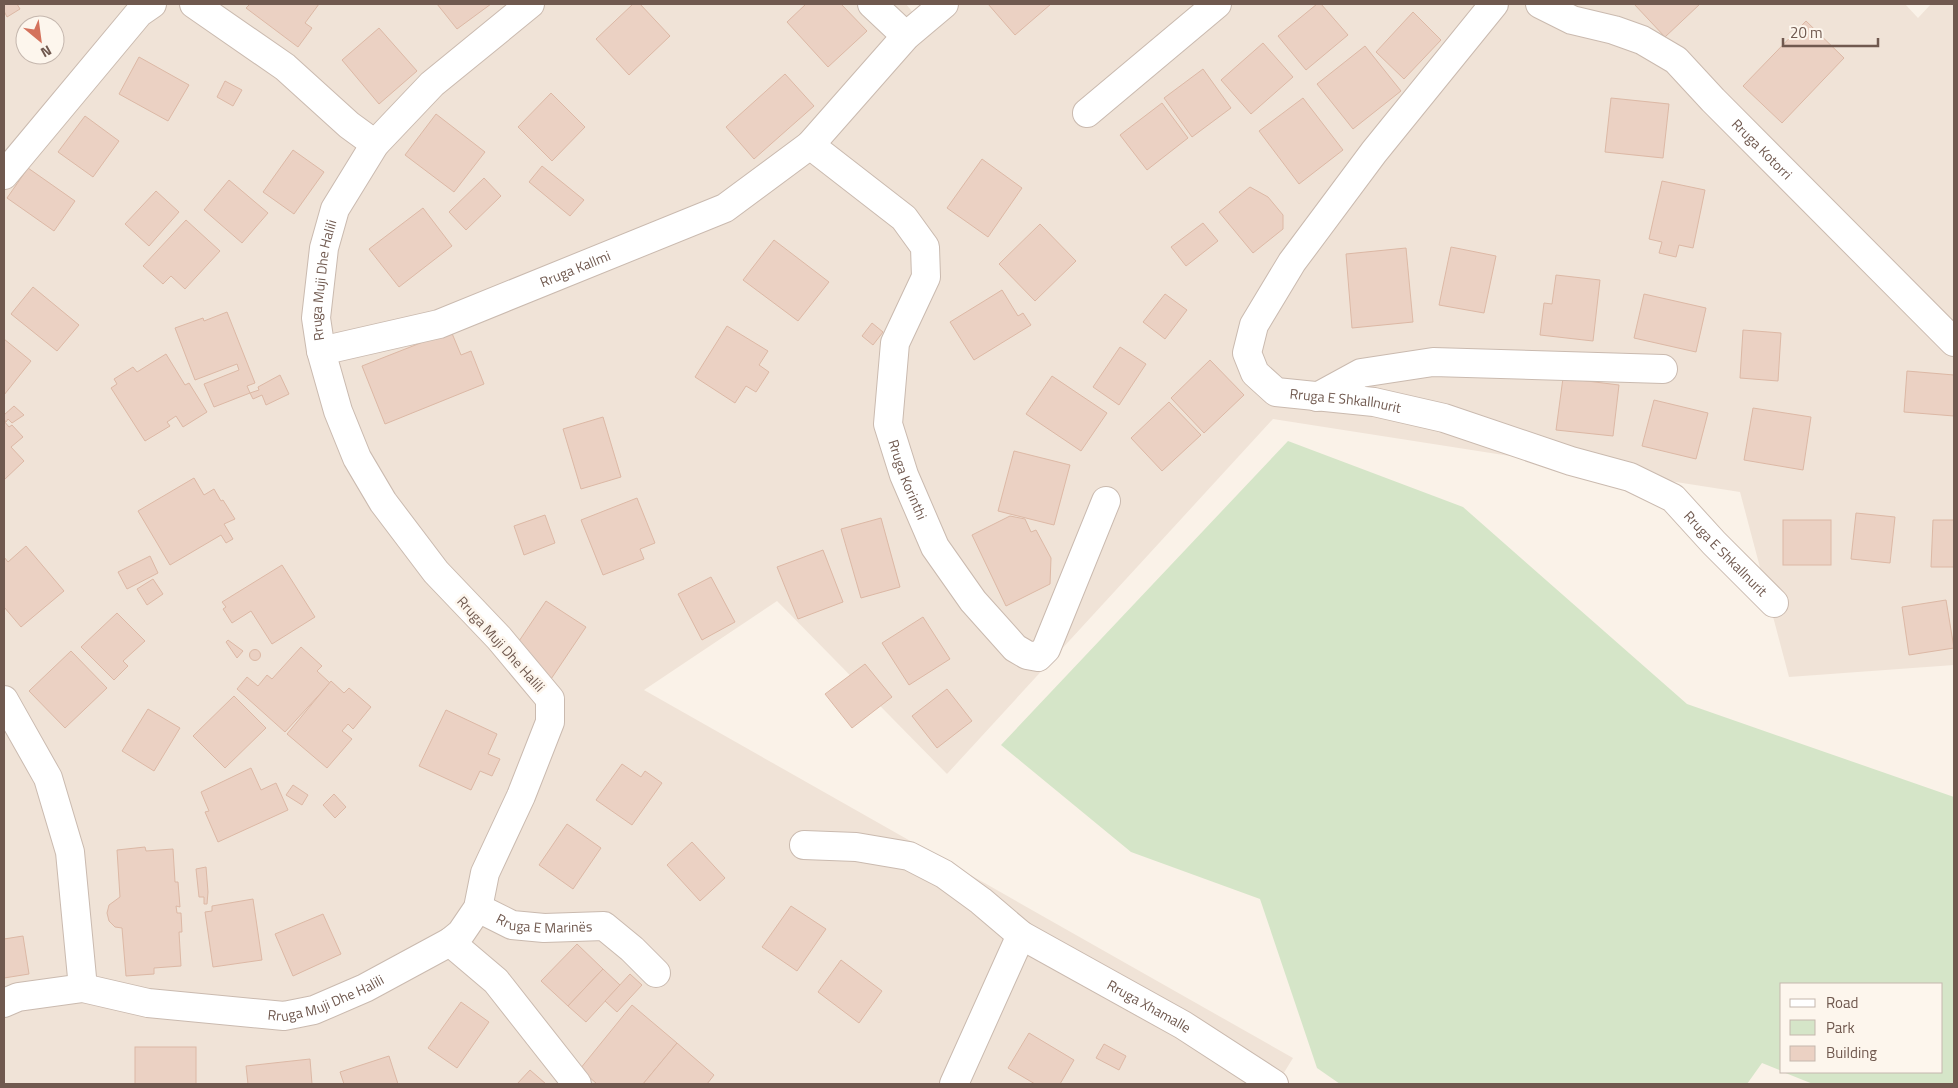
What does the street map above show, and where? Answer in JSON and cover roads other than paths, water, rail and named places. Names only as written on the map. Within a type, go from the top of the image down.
[{"type":"street","points":[[4,175],[139,13],[152,4]]},
{"type":"street","points":[[194,4],[285,67],[349,125],[374,144]]},
{"type":"street","name":"Rruga Muji Dhe Halili","points":[[4,1003],[18,996],[82,988],[148,1003],[284,1016],[314,1010],[365,988],[450,942],[461,933],[478,908],[486,873],[521,796],[550,722],[550,699],[499,638],[436,572],[383,502],[357,458],[338,410],[321,351],[316,318],[324,248],[335,209],[374,144],[432,84],[530,4]]},
{"type":"street","points":[[872,4],[906,36]]},
{"type":"street","name":"Rruga Kallmi","points":[[321,351],[439,324],[654,239],[725,208],[810,145],[906,36],[944,4]]},
{"type":"street","points":[[1087,112],[1217,4]]},
{"type":"street","name":"Rruga E Shkallnurit","points":[[1494,4],[1374,152],[1298,254],[1254,325],[1247,353],[1255,373],[1276,392],[1374,402],[1444,418],[1571,461],[1630,477],[1673,498],[1714,543],[1774,603]]},
{"type":"street","name":"Rruga Kotorri","points":[[1540,4],[1572,20],[1614,30],[1642,40],[1676,60],[1954,342]]},
{"type":"street","name":"Rruga Korinthi","points":[[810,145],[904,218],[925,248],[926,277],[895,343],[888,424],[904,475],[935,547],[973,601],[1015,648],[1027,655],[1038,658],[1046,649],[1106,501]]},
{"type":"street","points":[[1317,397],[1361,372],[1433,362],[1663,369]]},
{"type":"street","points":[[4,700],[48,778],[70,852],[82,988]]},
{"type":"street","name":"Rruga Xhamalle","points":[[804,845],[856,847],[909,856],[944,874],[981,901],[1021,935],[1183,1026],[1274,1084]]},
{"type":"street","name":"Rruga E Marinës","points":[[478,908],[512,925],[544,928],[604,926],[632,949],[656,973]]},
{"type":"street","points":[[954,1084],[1021,935]]},
{"type":"street","points":[[450,942],[496,981],[577,1084]]}]
